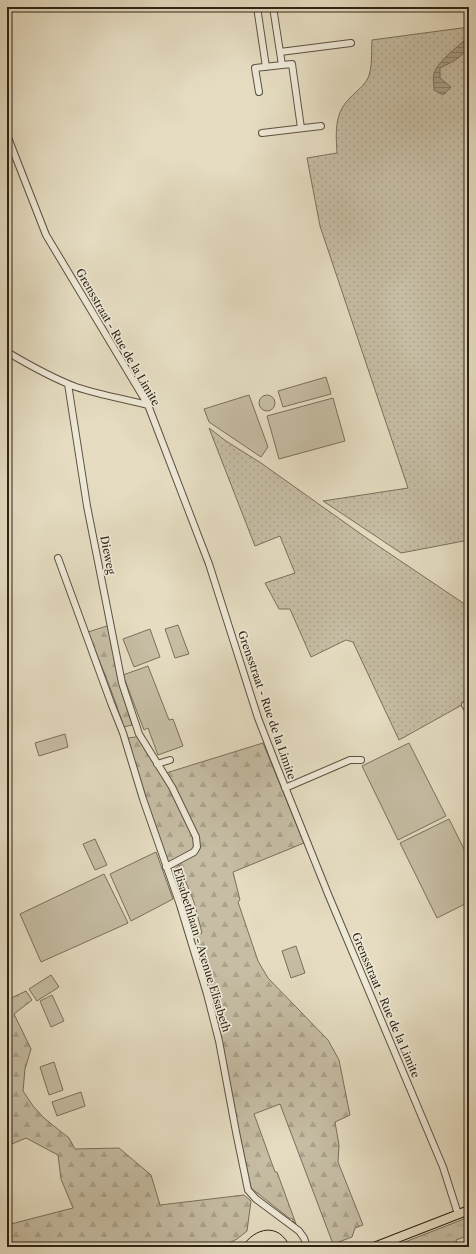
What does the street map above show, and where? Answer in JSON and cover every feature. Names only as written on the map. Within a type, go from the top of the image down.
[{"type":"main road","points":[[374,1247],[469,1210]]},
{"type":"street","points":[[257,7],[266,67]]},
{"type":"street","points":[[273,7],[282,65]]},
{"type":"street","points":[[280,52],[351,43]]},
{"type":"street","points":[[259,92],[255,68],[292,64],[302,128]]},
{"type":"street","points":[[262,133],[321,126]]},
{"type":"street","name":"Grensstraat - Rue de la Limite","points":[[7,135],[46,235],[148,405],[209,564],[258,718],[285,788],[443,1166],[458,1214]]},
{"type":"street","points":[[7,352],[29,365],[68,384],[108,396],[148,405]]},
{"type":"street","name":"Dieweg","points":[[68,384],[87,506],[120,672],[137,728],[180,801],[193,828],[197,841],[197,847],[191,854],[166,867]]},
{"type":"street","name":"Elisabethlaan - Avenue Elisabeth","points":[[58,558],[123,732],[143,799],[180,905],[214,1021],[248,1190],[256,1199],[299,1231],[307,1247]]},
{"type":"street","points":[[465,705],[469,711]]},
{"type":"street","points":[[123,732],[137,728]]},
{"type":"street","points":[[158,764],[170,760]]},
{"type":"street","points":[[285,788],[350,760],[361,760]]},
{"type":"green space","points":[[469,27],[469,540],[401,553],[323,501],[408,488],[320,226],[307,158],[337,153],[336,132],[338,118],[343,106],[350,97],[363,86],[369,76],[372,40]]},
{"type":"green space","points":[[326,377],[331,394],[283,407],[278,391]]},
{"type":"green space","points":[[249,395],[268,447],[261,457],[209,422],[204,409]]},
{"type":"green space","points":[[267,395],[274,400],[275,403],[270,410],[267,411],[260,406],[259,403],[264,396]]},
{"type":"green space","points":[[333,398],[345,441],[279,459],[267,416]]},
{"type":"green space","points":[[209,428],[368,539],[469,607],[469,701],[399,740],[353,642],[346,640],[311,657],[290,609],[279,609],[265,583],[295,573],[280,536],[255,546]]},
{"type":"green space","points":[[110,625],[120,687],[132,725],[124,727],[88,632]]},
{"type":"green space","points":[[178,625],[189,654],[175,658],[165,629]]},
{"type":"green space","points":[[150,629],[160,657],[134,667],[123,639]]},
{"type":"green space","points":[[148,666],[169,720],[173,719],[183,746],[158,755],[148,728],[144,730],[123,675]]},
{"type":"green space","points":[[65,734],[68,747],[39,756],[35,743]]},
{"type":"green space","points":[[142,736],[166,773],[263,743],[304,843],[233,872],[240,900],[238,902],[258,961],[268,978],[328,1040],[339,1060],[350,1115],[335,1122],[339,1145],[338,1162],[363,1225],[355,1228],[352,1237],[333,1244],[280,1104],[254,1114],[296,1224],[293,1219],[289,1218],[251,1188],[207,983],[192,937],[202,933],[194,902],[179,865],[172,873],[145,798],[128,738]]},
{"type":"green space","points":[[409,743],[446,816],[398,840],[362,766]]},
{"type":"green space","points":[[449,819],[469,859],[469,902],[437,918],[400,843]]},
{"type":"green space","points":[[95,839],[107,865],[95,870],[83,844]]},
{"type":"green space","points":[[156,852],[173,899],[131,921],[110,874]]},
{"type":"green space","points":[[104,874],[128,923],[41,962],[20,914]]},
{"type":"green space","points":[[296,946],[305,973],[291,978],[282,951]]},
{"type":"green space","points":[[51,975],[59,987],[37,1001],[29,989]]},
{"type":"green space","points":[[26,991],[32,1000],[14,1014],[31,1049],[25,1069],[23,1091],[33,1106],[44,1118],[69,1138],[75,1149],[119,1148],[151,1175],[160,1205],[244,1195],[251,1201],[247,1231],[237,1239],[221,1247],[7,1247],[7,1225],[73,1208],[61,1179],[58,1155],[26,1138],[7,1146],[7,1000]]},
{"type":"green space","points":[[52,995],[64,1021],[51,1027],[40,1001]]},
{"type":"green space","points":[[54,1062],[63,1090],[49,1095],[40,1067]]},
{"type":"green space","points":[[81,1092],[85,1106],[57,1116],[52,1102]]},
{"type":"green space","points":[[469,1217],[469,1235],[456,1240],[458,1247],[392,1247]]},
{"type":"shaded area","points":[[469,37],[464,53],[460,57],[440,68],[440,78],[451,87],[443,95],[434,90],[434,73],[445,58]]},
{"type":"tram line","points":[[242,1247],[253,1235],[267,1230],[280,1234],[290,1247]]}]
